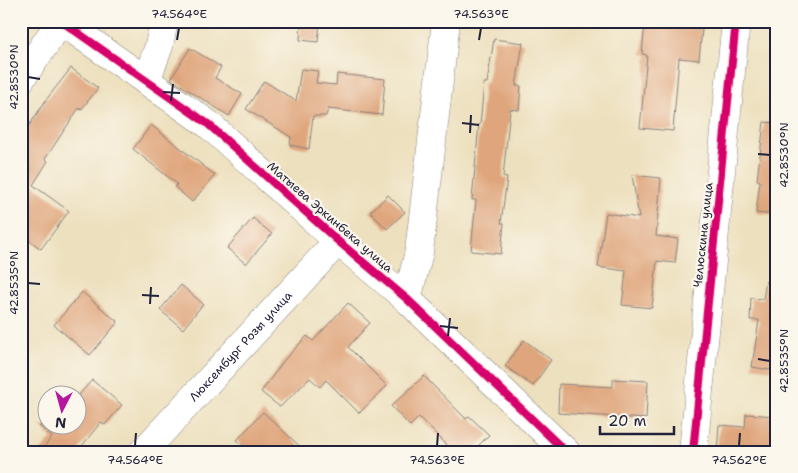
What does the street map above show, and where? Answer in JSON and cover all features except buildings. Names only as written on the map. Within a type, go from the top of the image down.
[{"type":"street","points":[[21,79],[61,21]]},
{"type":"street","name":"Матыева Эркинбека улица","points":[[61,21],[208,124],[338,241],[407,300],[566,452]]},
{"type":"street","points":[[146,81],[159,46],[164,21]]},
{"type":"street","points":[[407,300],[419,252],[446,21]]},
{"type":"street","name":"Челюскина улица","points":[[693,452],[736,21]]},
{"type":"street","name":"Люксембург Розы улица","points":[[143,452],[338,241]]},
{"type":"cycle path","points":[[61,21],[208,124],[338,241],[407,299],[566,452]]},
{"type":"cycle path","points":[[693,452],[736,21]]}]
